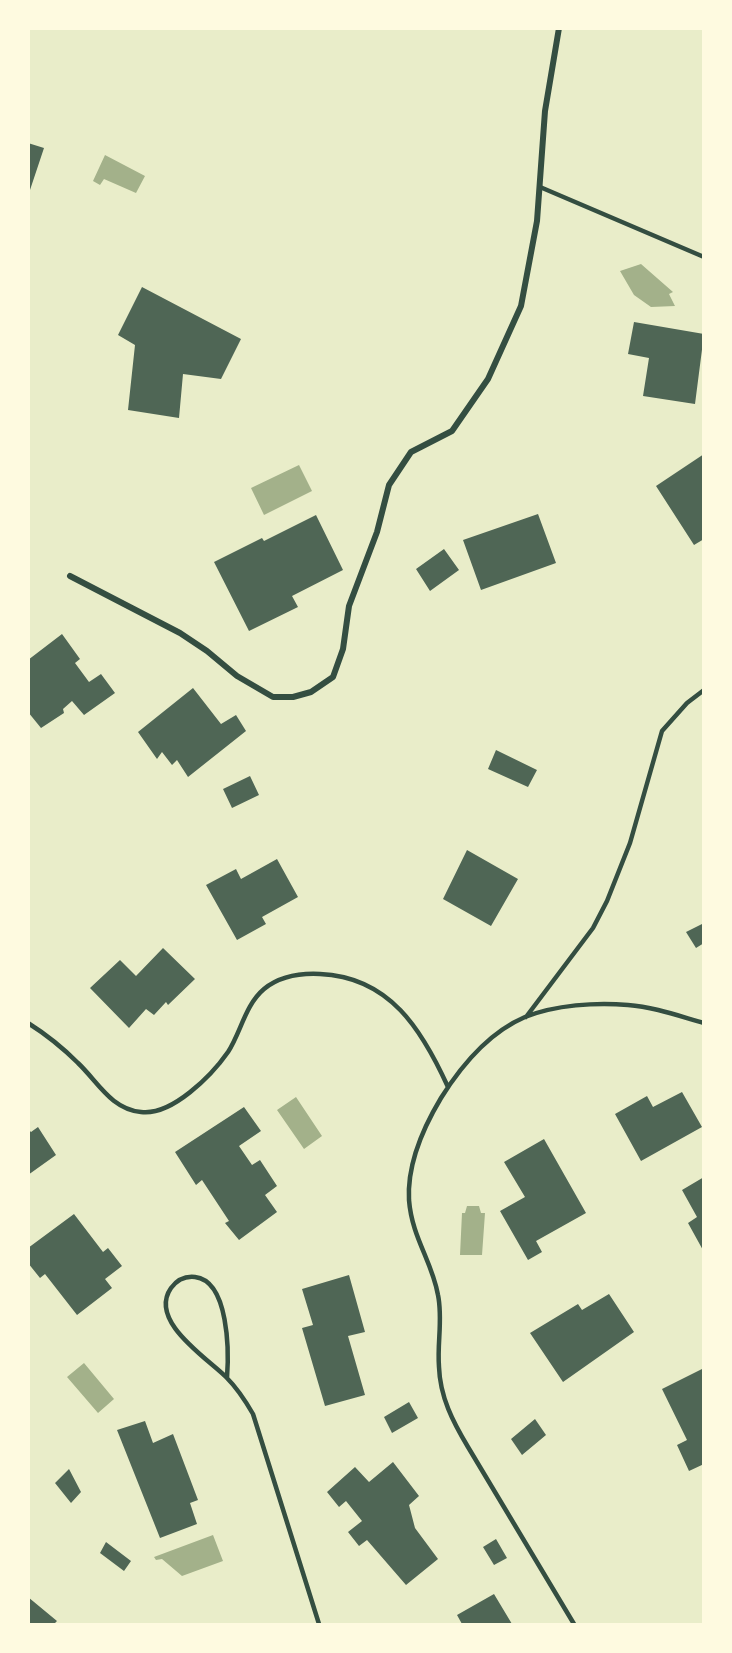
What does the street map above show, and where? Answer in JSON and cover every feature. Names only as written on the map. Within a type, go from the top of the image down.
[{"type":"street","points":[[70,576],[180,633],[207,651],[237,676],[273,697],[293,697],[311,692],[333,677],[343,649],[349,606],[377,532],[389,485],[411,452],[452,431],[488,379],[521,306],[537,221],[545,111],[559,28]]},
{"type":"lane","points":[[540,187],[704,256]]},
{"type":"lane","points":[[526,1017],[593,928],[607,901],[630,843],[662,731],[687,703],[704,690]]},
{"type":"lane","points":[[28,1023],[58,1045],[113,1100],[142,1113],[154,1112],[180,1100],[227,1053],[252,1002],[264,989],[294,975],[328,974],[375,988],[391,999],[408,1018],[436,1062],[448,1088]]},
{"type":"lane","points":[[574,1624],[455,1425],[440,1385],[438,1293],[415,1234],[409,1199],[417,1145],[457,1073],[502,1030],[526,1017],[554,1009],[589,1005],[629,1005],[704,1023]]},
{"type":"lane","points":[[227,1378],[223,1313],[217,1295],[207,1281],[191,1277],[183,1278],[176,1282],[167,1296],[166,1305],[174,1327],[185,1342],[227,1378],[253,1414],[319,1624]]},
{"type":"shaded area","points":[[105,155],[145,176],[136,193],[104,179],[100,185],[93,181]]},
{"type":"shaded area","points":[[641,264],[673,292],[669,294],[675,306],[651,307],[634,295],[620,271]]},
{"type":"shaded area","points":[[299,465],[312,491],[264,515],[251,488]]},
{"type":"shaded area","points":[[296,1097],[322,1136],[304,1149],[277,1110]]},
{"type":"shaded area","points":[[467,1206],[479,1206],[481,1213],[485,1213],[482,1255],[460,1255],[462,1213],[465,1213]]},
{"type":"shaded area","points":[[84,1363],[114,1399],[98,1413],[67,1377]]},
{"type":"shaded area","points":[[213,1535],[223,1561],[182,1576],[162,1559],[156,1560],[154,1557]]},
{"type":"building","points":[[28,143],[44,148],[29,193],[28,193]]},
{"type":"building","points":[[142,287],[241,339],[221,379],[183,374],[179,418],[128,410],[135,345],[118,335]]},
{"type":"building","points":[[634,322],[704,334],[695,404],[643,396],[649,358],[628,354]]},
{"type":"building","points":[[704,454],[704,539],[694,545],[656,486]]},
{"type":"building","points":[[538,514],[556,563],[481,590],[463,540]]},
{"type":"building","points":[[316,515],[343,570],[292,596],[298,607],[249,631],[214,562],[262,538],[264,541]]},
{"type":"building","points":[[444,549],[459,570],[430,591],[416,569]]},
{"type":"building","points":[[62,634],[80,659],[75,663],[89,682],[101,674],[115,693],[84,715],[72,701],[63,709],[64,713],[41,728],[28,712],[28,660]]},
{"type":"building","points":[[193,688],[221,724],[236,715],[246,731],[188,777],[177,760],[172,765],[162,752],[157,759],[138,732]]},
{"type":"building","points":[[496,750],[537,770],[528,787],[488,769]]},
{"type":"building","points":[[250,776],[259,795],[232,808],[223,789]]},
{"type":"building","points":[[467,850],[518,879],[491,926],[443,899]]},
{"type":"building","points":[[277,859],[298,897],[262,917],[266,924],[237,940],[206,885],[236,869],[241,879]]},
{"type":"building","points":[[704,923],[704,943],[696,948],[686,932]]},
{"type":"building","points":[[163,948],[195,979],[168,1005],[166,1002],[154,1015],[146,1009],[129,1028],[90,988],[120,960],[136,976]]},
{"type":"building","points":[[682,1092],[702,1127],[641,1161],[615,1114],[647,1096],[653,1107]]},
{"type":"building","points":[[244,1107],[261,1131],[239,1146],[252,1165],[260,1160],[277,1186],[265,1195],[277,1212],[239,1240],[225,1223],[229,1221],[202,1180],[196,1185],[175,1152]]},
{"type":"building","points":[[38,1127],[56,1155],[28,1175],[28,1129],[31,1132]]},
{"type":"building","points":[[544,1139],[586,1213],[536,1241],[542,1252],[528,1260],[500,1211],[525,1197],[504,1162]]},
{"type":"building","points":[[704,1177],[704,1252],[688,1223],[697,1217],[682,1190]]},
{"type":"building","points":[[74,1214],[103,1252],[108,1248],[122,1266],[105,1279],[112,1288],[77,1315],[45,1274],[40,1278],[28,1263],[28,1248]]},
{"type":"building","points":[[349,1275],[365,1332],[348,1336],[365,1395],[325,1406],[302,1328],[313,1325],[302,1289]]},
{"type":"building","points":[[609,1294],[634,1332],[563,1382],[530,1333],[578,1304],[582,1310]]},
{"type":"building","points":[[704,1368],[704,1464],[689,1471],[677,1445],[687,1440],[662,1389]]},
{"type":"building","points":[[409,1402],[418,1418],[392,1433],[384,1417]]},
{"type":"building","points":[[535,1419],[546,1435],[522,1455],[511,1439]]},
{"type":"building","points":[[145,1421],[153,1443],[173,1434],[198,1500],[190,1503],[197,1524],[160,1538],[117,1430]]},
{"type":"building","points":[[393,1462],[419,1496],[409,1505],[415,1528],[438,1559],[406,1585],[367,1540],[359,1546],[348,1532],[362,1521],[346,1501],[339,1507],[327,1492],[355,1467],[369,1482]]},
{"type":"building","points":[[69,1469],[81,1492],[71,1503],[55,1483]]},
{"type":"building","points":[[496,1539],[507,1558],[494,1565],[483,1547]]},
{"type":"building","points":[[106,1542],[131,1561],[124,1571],[100,1553]]},
{"type":"building","points":[[494,1594],[512,1624],[462,1624],[457,1615]]},
{"type":"building","points":[[28,1597],[57,1621],[54,1624],[28,1624]]}]
